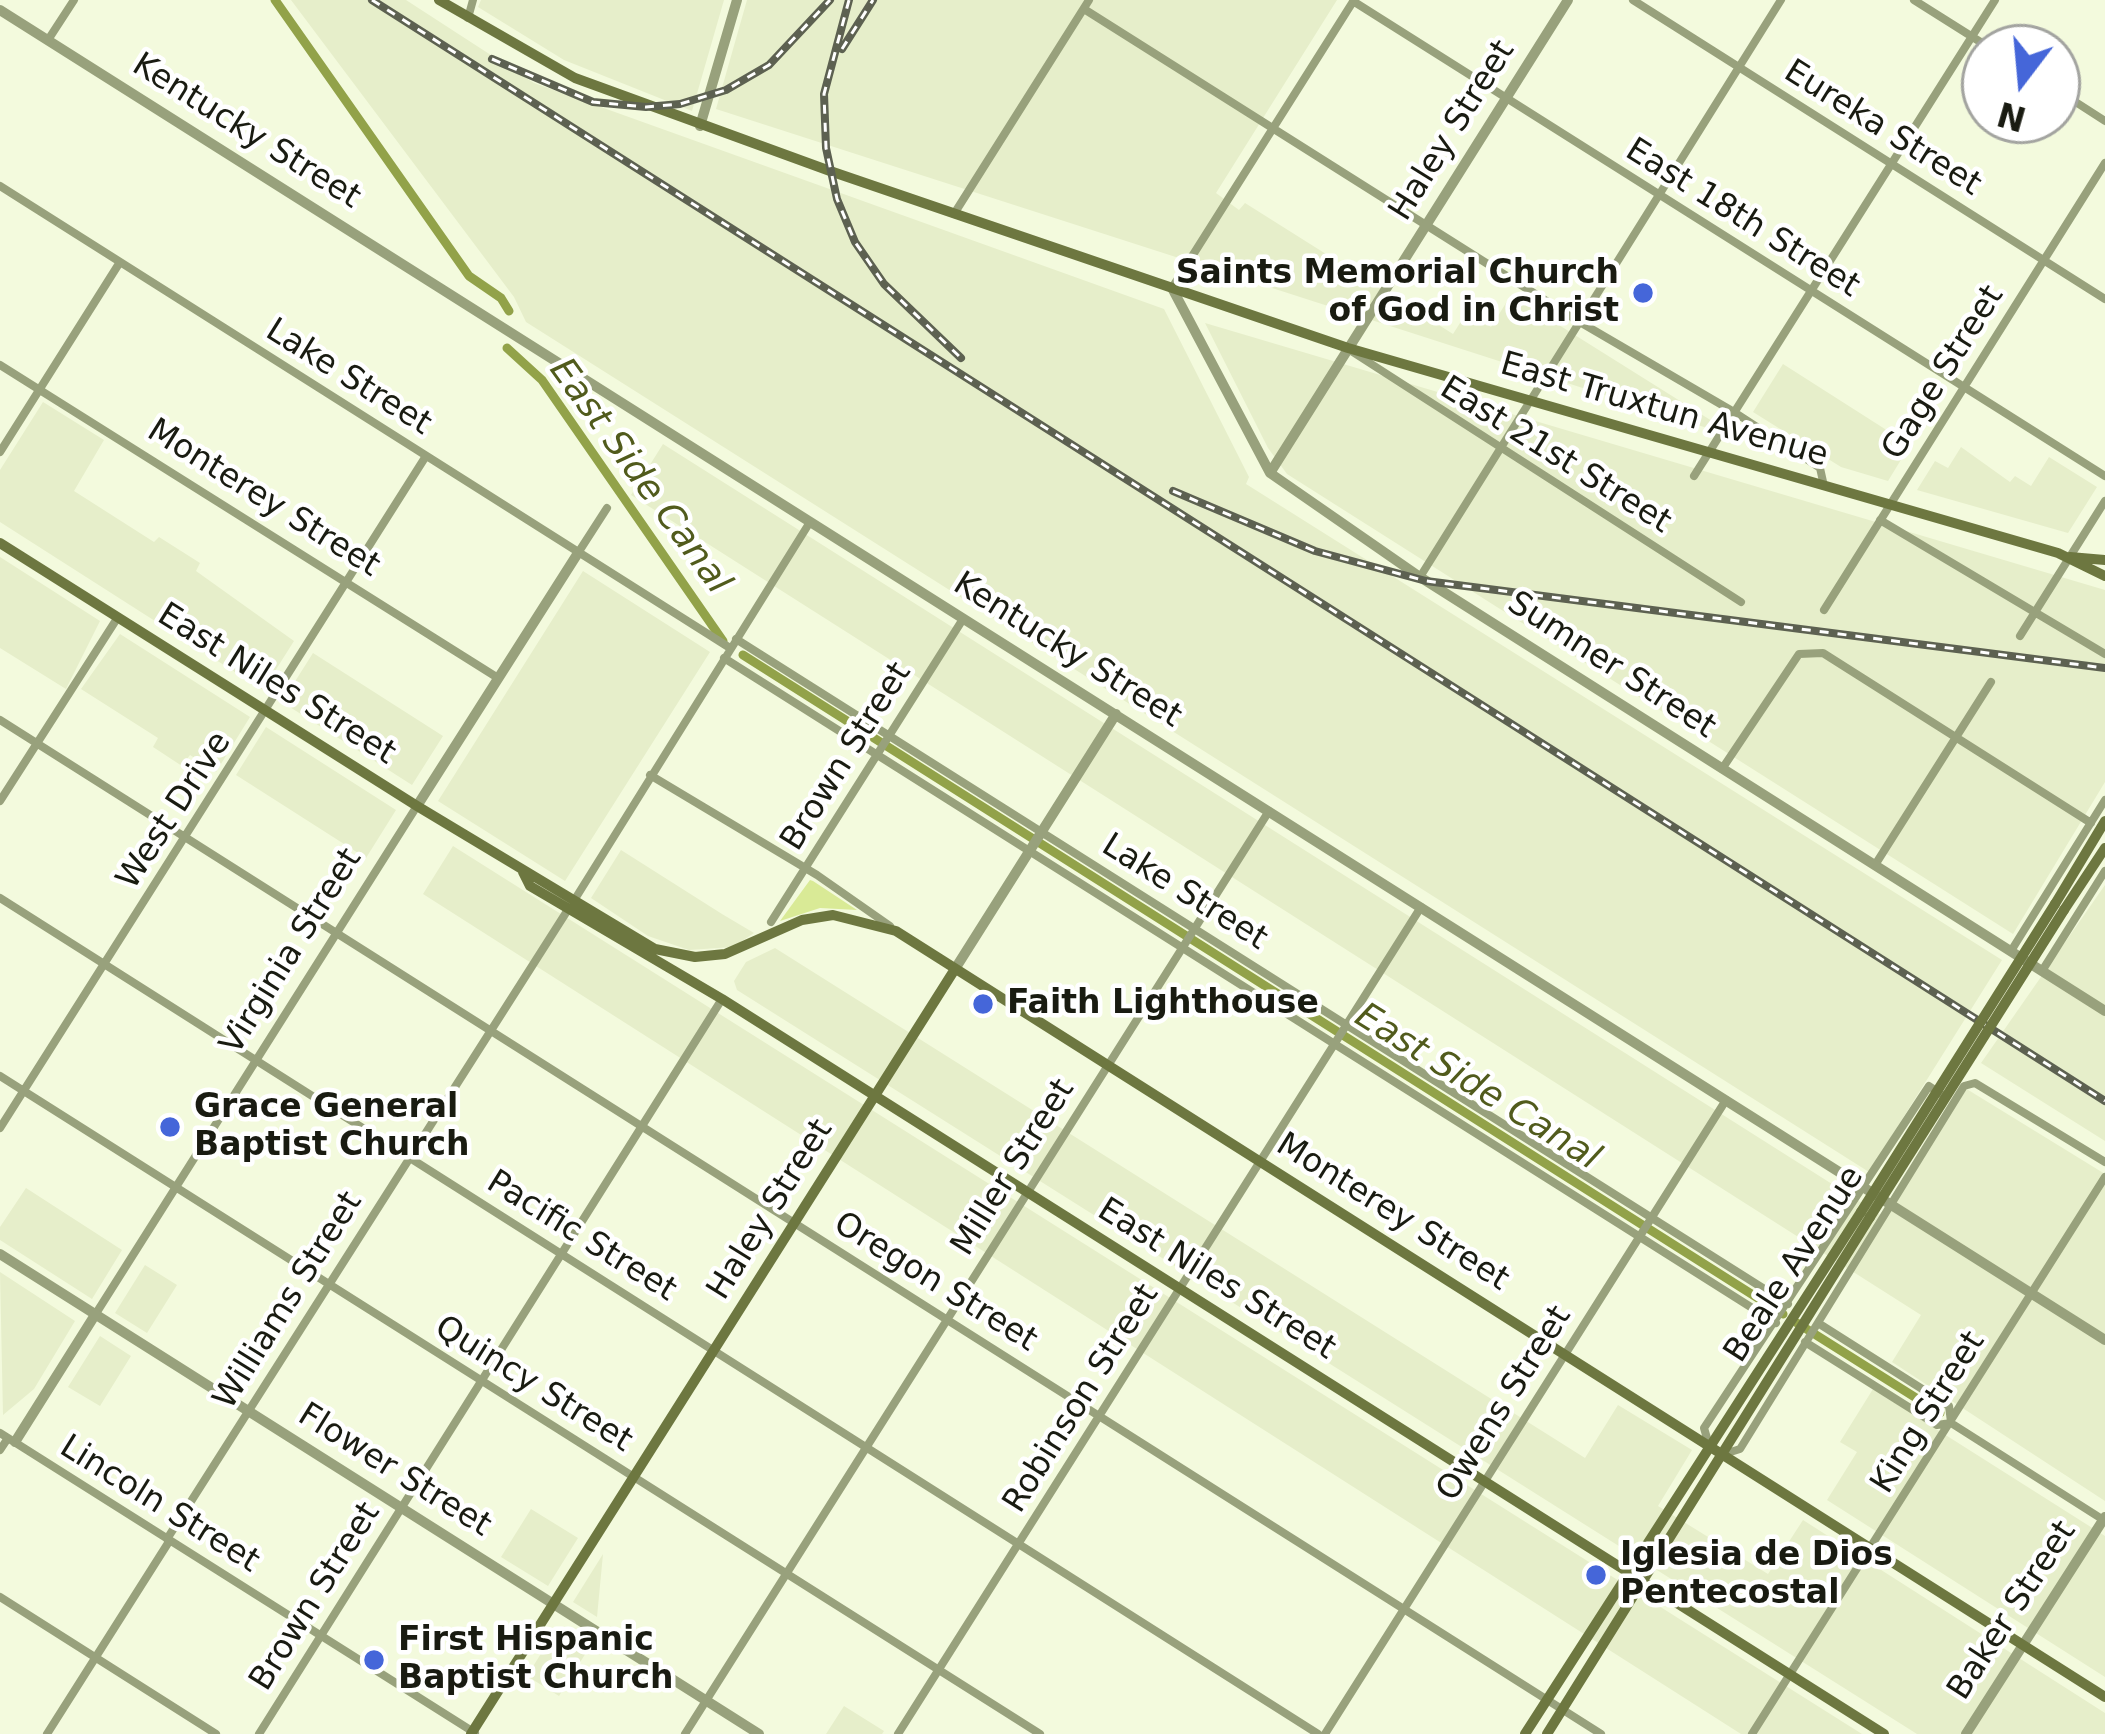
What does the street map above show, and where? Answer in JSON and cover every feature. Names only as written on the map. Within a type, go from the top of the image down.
[{"type":"main road","name":"East Truxtun Avenue","points":[[439,0],[575,78],[700,126],[1348,348],[2069,557],[2105,560]]},
{"type":"main road","name":"East Niles Street","points":[[0,543],[1884,1734]]},
{"type":"main road","name":"East Truxtun Avenue","points":[[2069,557],[2105,576]]},
{"type":"main road","name":"Beale Avenue","points":[[1547,1734],[2060,907],[2105,821]]},
{"type":"main road","name":"Beale Avenue","points":[[2060,907],[2105,848]]},
{"type":"main road","name":"East Niles Street","points":[[572,903],[655,949],[679,956],[725,954],[817,917],[850,916],[896,931]]},
{"type":"main road","name":"Monterey Street","points":[[896,931],[2105,1697]]},
{"type":"main road","name":"Haley Street","points":[[473,1733],[955,968]]},
{"type":"main road","name":"Beale Avenue","points":[[1525,1734],[1866,1215]]},
{"type":"main road","points":[[1678,1426],[1694,1431],[1704,1428]]},
{"type":"main road","points":[[1740,1449],[1752,1473]]},
{"type":"street","points":[[48,40],[74,0]]},
{"type":"street","points":[[468,18],[473,0]]},
{"type":"street","points":[[700,126],[737,0]]},
{"type":"street","name":"Haley Street","points":[[1270,473],[1568,0]]},
{"type":"street","name":"Eureka Street","points":[[1633,0],[2105,298]]},
{"type":"street","points":[[1420,577],[1781,0]]},
{"type":"street","points":[[1914,0],[1961,29]]},
{"type":"street","points":[[1172,288],[1354,1]]},
{"type":"street","name":"East 18th Street","points":[[1354,1],[2105,476]]},
{"type":"street","points":[[954,214],[1087,4],[1426,225],[1820,468],[1824,486]]},
{"type":"street","name":"Kentucky Street","points":[[0,10],[2105,1340]]},
{"type":"street","points":[[1694,476],[1961,54]]},
{"type":"street","name":"Gage Street","points":[[1824,610],[2105,163]]},
{"type":"street","name":"Lake Street","points":[[0,186],[730,648]]},
{"type":"street","points":[[0,452],[120,262]]},
{"type":"street","name":"Sumner Street","points":[[1172,288],[1270,473],[1420,577],[2105,1011]]},
{"type":"street","name":"East 21st Street","points":[[1348,348],[1353,357],[1741,602]]},
{"type":"street","name":"Monterey Street","points":[[0,364],[498,678]]},
{"type":"street","name":"West Drive","points":[[0,1128],[188,840],[426,456]]},
{"type":"street","points":[[2020,636],[2105,501]]},
{"type":"street","points":[[578,553],[607,508]]},
{"type":"street","points":[[1880,520],[2105,654]]},
{"type":"street","name":"Williams Street","points":[[47,1734],[811,521]]},
{"type":"street","name":"Virginia Street","points":[[0,1450],[95,1315],[578,553]]},
{"type":"street","points":[[0,800],[118,617]]},
{"type":"street","name":"Brown Street","points":[[771,922],[963,618]]},
{"type":"street","name":"Lake Street","points":[[736,639],[1788,1304]]},
{"type":"street","points":[[1722,769],[1799,654],[1823,653],[2091,823]]},
{"type":"street","name":"Lake Street","points":[[724,658],[1776,1323]]},
{"type":"street","points":[[1875,865],[1991,682]]},
{"type":"street","name":"Haley Street","points":[[955,968],[1116,714]]},
{"type":"street","name":"Oregon Street","points":[[0,720],[1601,1734]]},
{"type":"street","name":"Monterey Street","points":[[650,776],[867,907],[896,931]]},
{"type":"street","points":[[2011,951],[2105,800]]},
{"type":"street","name":"Miller Street","points":[[685,1734],[1268,811]]},
{"type":"street","points":[[2042,971],[2105,871]]},
{"type":"street","name":"Pacific Street","points":[[0,898],[1322,1734]]},
{"type":"street","name":"Robinson Street","points":[[898,1734],[1421,907]]},
{"type":"street","name":"Brown Street","points":[[259,1734],[722,999]]},
{"type":"street","name":"Quincy Street","points":[[0,1076],[1040,1734]]},
{"type":"street","points":[[1723,1454],[1740,1449],[1964,1086],[1975,1083],[2105,1162]]},
{"type":"street","points":[[1710,1446],[1704,1428],[1929,1087],[1954,1102]]},
{"type":"street","name":"Owens Street","points":[[1322,1734],[1726,1100]]},
{"type":"street","name":"King Street","points":[[1752,1734],[2105,1177]]},
{"type":"street","name":"Flower Street","points":[[0,1254],[759,1734]]},
{"type":"street","points":[[1818,1323],[1948,1406],[1951,1424]]},
{"type":"street","points":[[1805,1342],[1936,1425],[1951,1424],[2105,1519]]},
{"type":"street","name":"Lincoln Street","points":[[8,1437],[473,1733]]},
{"type":"street","name":"Baker Street","points":[[1966,1734],[2105,1519]]},
{"type":"street","points":[[0,1597],[216,1734]]},
{"type":"shaded area","points":[[291,0],[406,0],[534,83],[1164,309],[1249,477],[1246,484],[2002,960],[1869,1172],[526,322],[514,297]]},
{"type":"shaded area","points":[[481,0],[724,0],[692,111],[564,60],[478,7]]},
{"type":"shaded area","points":[[747,0],[1337,0],[1216,193],[1239,210],[1245,203],[1453,334],[1467,312],[1491,327],[1511,295],[1712,421],[1707,428],[716,109]]},
{"type":"shaded area","points":[[1205,323],[2105,590],[2105,782],[2013,934],[1287,474],[1268,448]]},
{"type":"shaded area","points":[[1783,364],[1910,445],[1888,481],[1841,467],[1753,412]]},
{"type":"shaded area","points":[[43,402],[104,440],[74,491],[154,542],[159,537],[200,563],[196,571],[294,641],[263,690],[0,522],[0,470]]},
{"type":"shaded area","points":[[663,444],[1881,1215],[1965,1088],[2105,1174],[2105,1501],[1892,1362],[1921,1315],[631,495]]},
{"type":"shaded area","points":[[1961,447],[2010,482],[2015,476],[2031,486],[2049,457],[2097,487],[2068,533],[1917,490],[1935,461],[1948,468]]},
{"type":"shaded area","points":[[0,557],[100,621],[66,689],[0,648]]},
{"type":"shaded area","points":[[583,571],[710,652],[565,881],[438,801]]},
{"type":"shaded area","points":[[120,634],[250,717],[216,772],[190,755],[182,766],[153,747],[158,738],[81,689]]},
{"type":"shaded area","points":[[313,653],[443,736],[412,785],[282,702]]},
{"type":"shaded area","points":[[266,727],[396,810],[366,858],[236,775]]},
{"type":"shaded area","points":[[453,846],[1862,1734],[1741,1734],[423,894]]},
{"type":"shaded area","points":[[621,850],[754,933],[733,947],[689,950],[648,936],[591,898]]},
{"type":"shaded area","points":[[2105,885],[2105,1141],[1981,1063]]},
{"type":"shaded area","points":[[775,948],[1585,1458],[1618,1405],[1692,1450],[1658,1506],[1768,1574],[1803,1520],[2105,1713],[2105,1734],[1917,1734],[737,990],[734,981],[746,962]]},
{"type":"shaded area","points":[[26,1188],[122,1250],[92,1299],[0,1240],[0,1227]]},
{"type":"shaded area","points":[[145,1265],[177,1285],[147,1333],[115,1313]]},
{"type":"shaded area","points":[[0,1272],[75,1321],[34,1389],[3,1415]]},
{"type":"shaded area","points":[[100,1336],[131,1356],[100,1406],[68,1387]]},
{"type":"shaded area","points":[[1873,1389],[2105,1536],[2105,1677],[1827,1500],[1857,1452],[1840,1442]]},
{"type":"shaded area","points":[[531,1509],[578,1538],[548,1586],[501,1557]]},
{"type":"shaded area","points":[[603,1554],[597,1617],[573,1602]]},
{"type":"shaded area","points":[[557,1628],[589,1648],[559,1696],[527,1676]]},
{"type":"shaded area","points":[[844,1706],[884,1731],[882,1734],[826,1734]]},
{"type":"green space","points":[[810,880],[857,910],[820,908],[780,921]]},
{"type":"waterway","name":"East Side Canal","points":[[275,0],[469,276],[501,298],[509,311]]},
{"type":"waterway","name":"East Side Canal","points":[[507,348],[542,380],[723,641]]},
{"type":"waterway","name":"East Side Canal","points":[[743,655],[1783,1314]]},
{"type":"waterway","name":"East Side Canal","points":[[1797,1323],[1940,1413]]},
{"type":"railway","points":[[372,0],[2105,1101]]},
{"type":"railway","points":[[492,59],[593,102],[646,107],[680,104],[726,90],[769,65],[830,0]]},
{"type":"railway","points":[[849,0],[824,94],[826,148],[837,199],[855,242],[884,284],[961,358]]},
{"type":"railway","points":[[842,49],[873,0]]},
{"type":"railway","points":[[1173,491],[1315,551],[1426,581],[2105,668]]},
{"type":"place","name":"Saints Memorial Church of God in Christ","points":[[1643,293]]},
{"type":"place","name":"Faith Lighthouse","points":[[983,1004]]},
{"type":"place","name":"Grace General Baptist Church","points":[[170,1127]]},
{"type":"place","name":"Iglesia de Dios Pentecostal","points":[[1596,1575]]},
{"type":"place","name":"First Hispanic Baptist Church","points":[[374,1660]]}]
